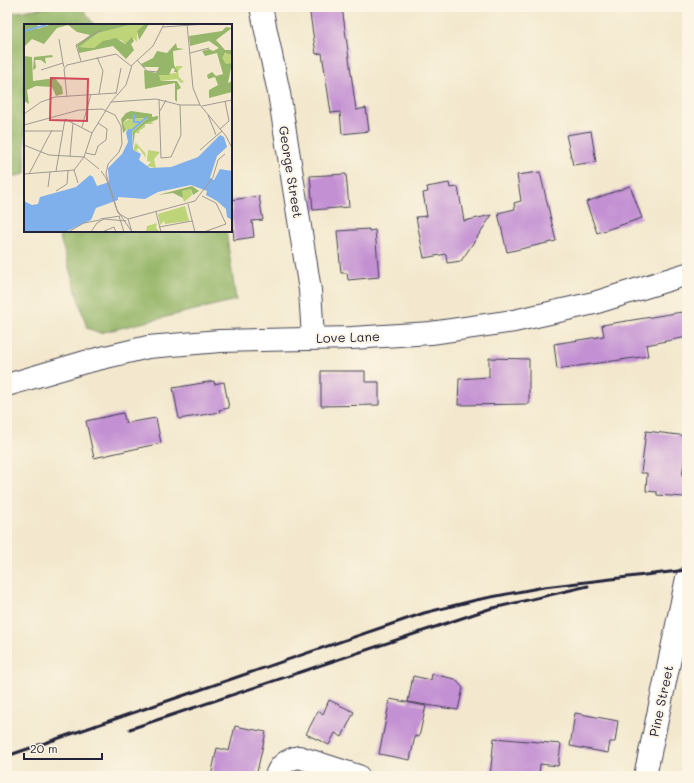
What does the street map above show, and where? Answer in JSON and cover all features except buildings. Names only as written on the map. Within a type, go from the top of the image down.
[{"type":"street","name":"George Street","points":[[261,7],[279,93],[306,269],[313,338]]},
{"type":"street","name":"Love Lane","points":[[7,385],[86,362],[148,347],[220,341],[352,338],[431,333],[514,321],[577,307],[687,274]]},
{"type":"street","name":"Pine Street","points":[[646,776],[687,578]]},
{"type":"street","points":[[276,776],[282,765],[290,759],[299,757],[310,759],[358,776]]},
{"type":"green space","points":[[46,7],[82,7],[93,24],[24,24],[24,174],[7,178],[7,14]]},
{"type":"green space","points":[[58,232],[226,232],[236,300],[100,333],[87,328]]},
{"type":"railway","points":[[7,756],[424,613],[476,600],[544,587],[687,570]]},
{"type":"railway","points":[[130,729],[489,609],[588,586]]}]
